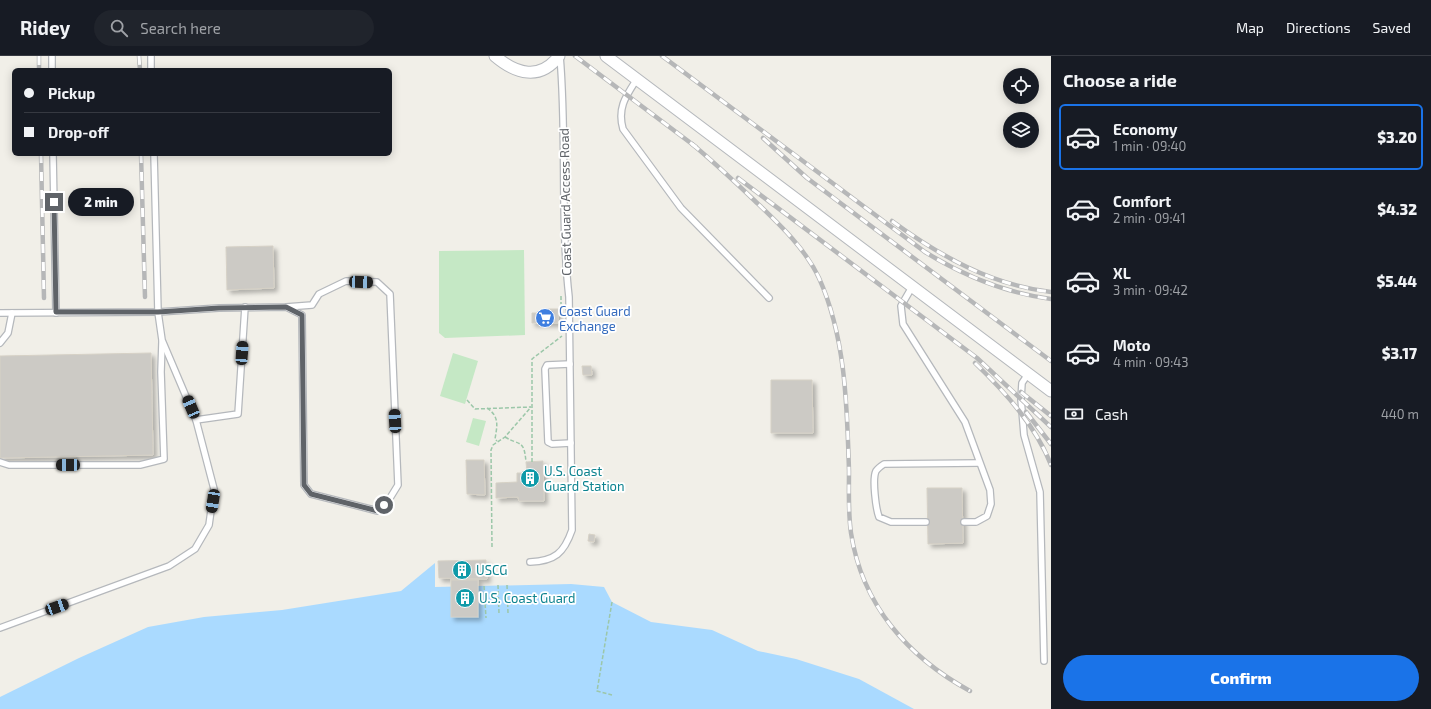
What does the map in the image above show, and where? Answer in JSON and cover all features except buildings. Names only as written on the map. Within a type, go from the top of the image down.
[{"type":"street","points":[[495,56],[508,66],[528,72],[546,69],[560,56]]},
{"type":"street","points":[[606,56],[1051,391]]},
{"type":"lane","points":[[52,56],[52,68]]},
{"type":"lane","points":[[151,56],[151,68]]},
{"type":"lane","name":"Coast Guard Access Road","points":[[530,562],[544,561],[559,554],[567,543],[572,530],[569,297],[565,261],[563,88],[560,56]]},
{"type":"lane","points":[[637,79],[621,106],[620,119],[623,129],[681,208],[769,298]]},
{"type":"lane","points":[[53,156],[56,312]]},
{"type":"lane","points":[[0,462],[9,465],[140,465],[164,459],[161,372],[162,340],[158,312],[154,156]]},
{"type":"lane","points":[[0,313],[158,312],[312,305],[319,294],[346,281],[377,282],[390,294],[398,485],[390,498],[378,511],[311,494],[304,485],[302,315],[286,307]]},
{"type":"lane","points":[[912,287],[902,302],[901,315],[903,324],[965,422],[990,490],[990,510],[982,520],[964,522]]},
{"type":"lane","points":[[196,420],[238,414],[245,307]]},
{"type":"lane","points":[[0,343],[8,333],[12,313]]},
{"type":"lane","points":[[0,628],[169,566],[195,548],[209,525],[214,489],[196,420],[162,340]]},
{"type":"lane","points":[[570,364],[550,364],[547,365],[545,369],[548,442],[552,444],[571,443]]},
{"type":"lane","points":[[1028,374],[1022,383],[1021,399],[1024,435],[1040,492],[1044,661]]},
{"type":"lane","points":[[926,522],[891,522],[879,517],[876,511],[876,471],[884,464],[979,463]]},
{"type":"path","points":[[560,289],[561,305]]},
{"type":"path","points":[[532,462],[532,359],[562,336]]},
{"type":"path","points":[[467,400],[473,408],[531,407]]},
{"type":"path","points":[[492,547],[490,450],[497,441],[505,437],[531,407]]},
{"type":"path","points":[[487,408],[497,417],[498,425],[495,440],[497,441]]},
{"type":"path","points":[[505,437],[521,444],[524,449],[526,462]]},
{"type":"path","points":[[498,585],[499,614]]},
{"type":"path","points":[[507,585],[508,613]]},
{"type":"path","points":[[484,586],[486,618]]},
{"type":"path","points":[[612,602],[597,691],[612,695]]},
{"type":"green space","points":[[524,250],[525,335],[445,338],[439,333],[439,251]]},
{"type":"green space","points":[[453,353],[478,361],[465,404],[440,396]]},
{"type":"green space","points":[[473,418],[486,421],[479,446],[466,442]]},
{"type":"water","points":[[435,563],[435,587],[571,584],[604,587],[612,602],[651,622],[712,630],[758,651],[796,659],[859,679],[914,709],[0,709],[0,697],[79,658],[148,627],[204,617],[282,610],[401,591]]},
{"type":"railway","points":[[39,56],[39,68]]},
{"type":"railway","points":[[139,56],[140,68]]},
{"type":"railway","points":[[575,56],[696,147]]},
{"type":"railway","points":[[662,56],[925,252],[955,269],[1002,288],[1051,299]]},
{"type":"railway","points":[[763,138],[807,178],[1051,361]]},
{"type":"railway","points":[[692,144],[732,179],[782,228],[799,247],[819,278],[835,324],[840,349],[846,398],[850,525],[857,559],[877,606],[891,626],[908,645],[927,662],[970,691]]},
{"type":"railway","points":[[41,156],[44,298]]},
{"type":"railway","points":[[141,156],[145,297]]},
{"type":"railway","points":[[738,178],[977,358],[1051,427]]},
{"type":"railway","points":[[892,221],[929,246],[987,276],[1008,283],[1051,292]]},
{"type":"railway","points":[[975,363],[1019,410],[1037,437],[1051,465]]},
{"type":"railway","points":[[1021,392],[1051,416]]},
{"type":"railway","points":[[1026,412],[1051,444]]},
{"type":"place","name":"Coast Guard Exchange","points":[[545,318]]},
{"type":"place","name":"U.S. Coast Guard Station","points":[[530,478]]},
{"type":"place","name":"USCG","points":[[462,570]]},
{"type":"place","name":"U.S. Coast Guard","points":[[465,598]]},
{"type":"route","points":[[54,202],[56,312],[158,312],[219,308],[286,307],[302,315],[304,485],[311,494],[378,511],[384,505]]}]
